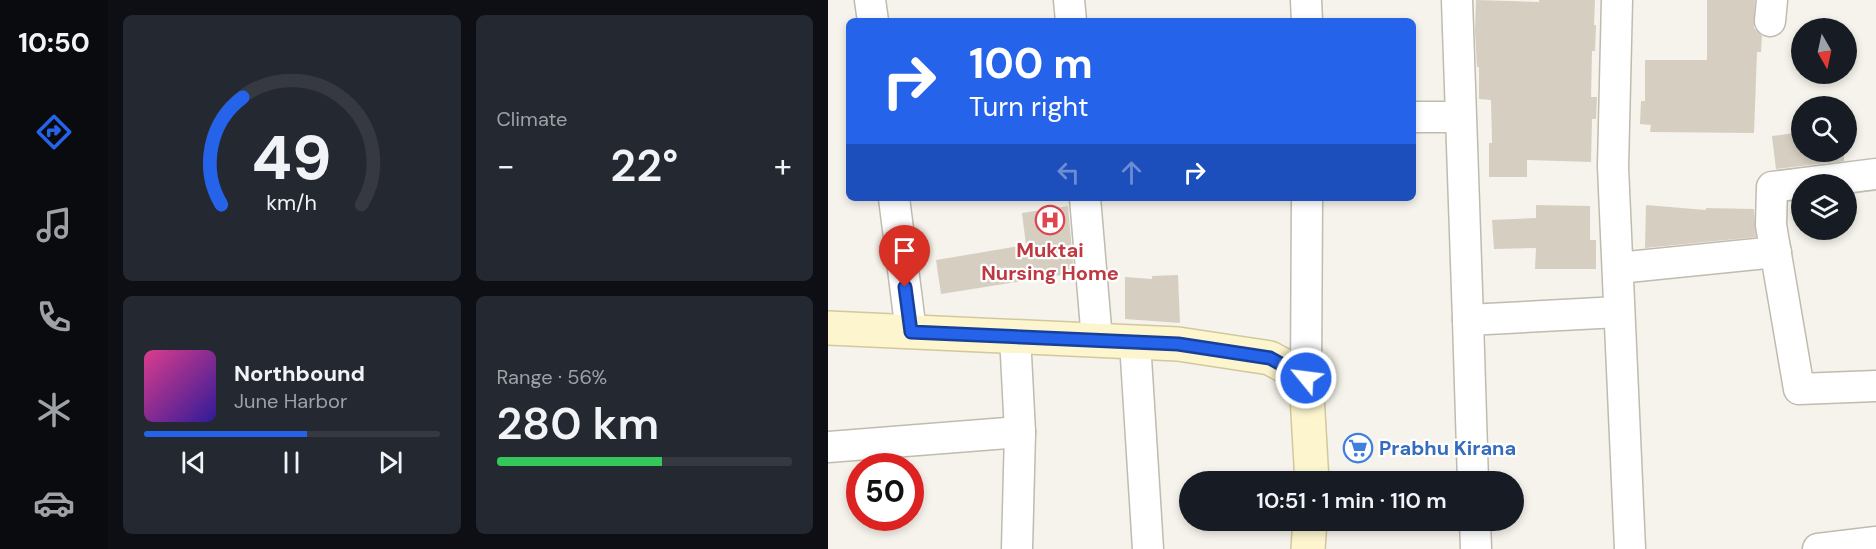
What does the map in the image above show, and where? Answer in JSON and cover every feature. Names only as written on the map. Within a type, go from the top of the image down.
[{"type":"main road","points":[[828,328],[1178,344],[1270,358],[1306,378],[1311,471]]},
{"type":"main road","points":[[1308,549],[1309,531]]},
{"type":"street","points":[[870,0],[873,18]]},
{"type":"street","points":[[1069,0],[1071,18]]},
{"type":"street","points":[[1306,0],[1307,18]]},
{"type":"street","points":[[1457,0],[1473,471]]},
{"type":"street","points":[[1617,0],[1613,167],[1630,549]]},
{"type":"street","points":[[1416,117],[1460,117]]},
{"type":"street","points":[[1876,174],[1772,187],[1771,225],[1799,389],[1876,386]]},
{"type":"street","points":[[894,201],[911,332]]},
{"type":"street","points":[[1085,201],[1097,340]]},
{"type":"street","points":[[1306,378],[1307,201]]},
{"type":"street","points":[[1618,268],[1776,252]]},
{"type":"street","points":[[1468,320],[1618,312]]},
{"type":"street","points":[[1015,336],[1020,432],[1017,549]]},
{"type":"street","points":[[1134,342],[1148,549]]},
{"type":"street","points":[[828,447],[1020,432]]},
{"type":"street","points":[[1475,531],[1476,549]]},
{"type":"street","points":[[1818,549],[1876,542]]},
{"type":"building","points":[[1476,0],[1539,2],[1539,0],[1595,0],[1595,51],[1592,51],[1591,97],[1597,97],[1596,119],[1592,119],[1591,162],[1527,160],[1527,177],[1489,177],[1489,143],[1492,143],[1491,100],[1479,99],[1479,67],[1477,67],[1475,30]]},
{"type":"building","points":[[1707,0],[1755,0],[1754,28],[1762,36],[1761,52],[1757,52],[1754,133],[1650,132],[1651,125],[1640,124],[1641,101],[1645,101],[1645,60],[1707,60]]},
{"type":"building","points":[[1791,133],[1791,162],[1836,162],[1776,169],[1772,136]]},
{"type":"building","points":[[1536,205],[1590,206],[1590,240],[1596,240],[1596,269],[1535,269],[1536,248],[1494,249],[1492,220],[1536,218]]},
{"type":"building","points":[[1646,205],[1706,210],[1706,208],[1754,209],[1756,237],[1645,248]]},
{"type":"building","points":[[1068,206],[1074,273],[941,294],[936,260],[1026,245],[1022,213]]},
{"type":"building","points":[[1178,275],[1180,323],[1125,319],[1125,277],[1152,279],[1152,276]]},
{"type":"place","name":"Muktai Nursing Home","points":[[1050,220]]},
{"type":"place","name":"Prabhu Kirana","points":[[1358,448]]},
{"type":"route","points":[[905,287],[911,332],[1178,344],[1270,358],[1306,378]]}]
